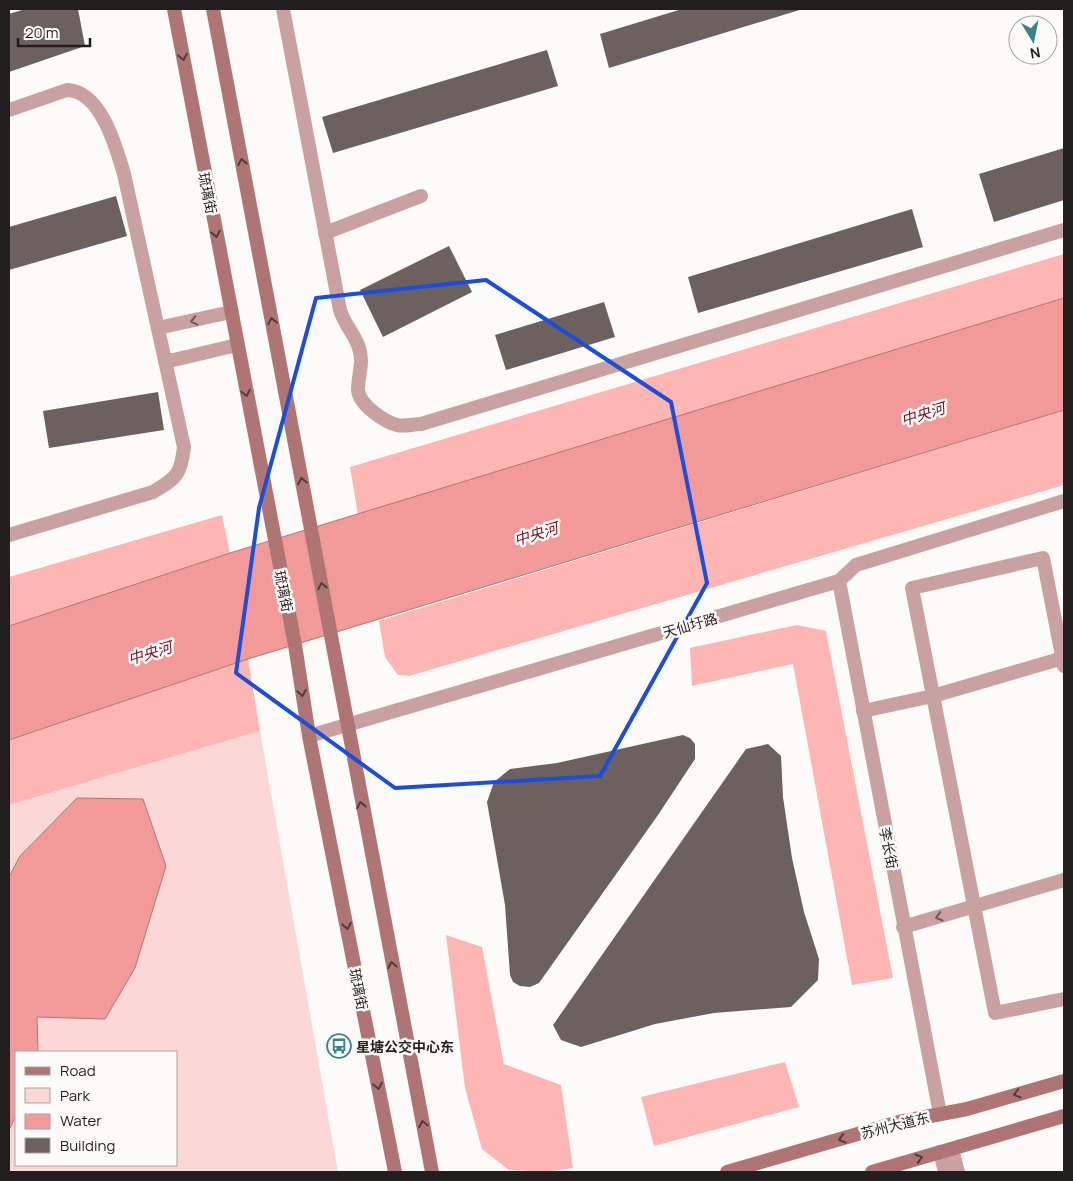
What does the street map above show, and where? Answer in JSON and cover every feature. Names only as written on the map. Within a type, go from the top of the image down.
[{"type":"main road","name":"琉璃街","points":[[174,9],[294,645],[309,736],[395,1172]]},
{"type":"main road","points":[[213,9],[432,1172]]},
{"type":"main road","name":"苏州大道东","points":[[727,1172],[900,1122],[967,1109],[1064,1081]]},
{"type":"main road","points":[[872,1172],[1064,1116]]},
{"type":"street","points":[[283,9],[340,310],[345,325],[359,348],[362,370],[358,390],[360,396],[370,408],[388,421],[399,426],[430,421],[1064,230]]},
{"type":"street","points":[[9,110],[67,90],[76,90],[96,107],[112,137],[124,174],[184,447],[181,468],[170,482],[153,492],[9,535]]},
{"type":"street","points":[[325,232],[421,196]]},
{"type":"street","points":[[158,328],[231,312]]},
{"type":"street","points":[[165,362],[237,345]]},
{"type":"street","name":"天仙圩路","points":[[309,736],[839,581],[856,565],[1064,501]]},
{"type":"street","points":[[863,711],[933,696],[1063,662],[1043,558],[912,588],[933,696],[974,907],[995,1013],[1064,1000]]},
{"type":"street","name":"李长街","points":[[839,581],[903,927],[940,1114]]},
{"type":"street","points":[[903,927],[1064,880]]},
{"type":"street","points":[[944,1172],[946,1151]]},
{"type":"street","points":[[946,1151],[958,1172]]},
{"type":"highlighted area","points":[[486,280],[671,402],[707,583],[600,776],[395,788],[236,673],[259,508],[316,298]]},
{"type":"green space","points":[[260,731],[338,1172],[9,1172],[9,805]]},
{"type":"shaded area","points":[[1064,254],[1064,298],[358,515],[350,467]]},
{"type":"shaded area","points":[[1064,410],[1064,485],[409,676],[398,675],[385,657],[379,621]]},
{"type":"shaded area","points":[[222,515],[230,553],[9,626],[9,577]]},
{"type":"shaded area","points":[[797,625],[826,631],[893,978],[852,985],[793,664],[692,686],[690,648]]},
{"type":"shaded area","points":[[248,659],[260,731],[9,805],[9,740]]},
{"type":"shaded area","points":[[446,935],[482,947],[504,1064],[561,1085],[573,1168],[545,1172],[509,1170],[482,1149],[465,1088]]},
{"type":"shaded area","points":[[785,1062],[799,1107],[654,1146],[641,1097]]},
{"type":"water","name":"中央河","points":[[1064,298],[1064,410],[248,659],[9,740],[9,626],[230,553]]},
{"type":"water","points":[[77,798],[143,799],[166,866],[135,968],[105,1019],[37,1017],[38,1051],[15,1051],[15,1118],[9,1130],[9,877],[20,856]]},
{"type":"building","points":[[25,9],[78,9],[85,46],[9,72],[9,14]]},
{"type":"building","points":[[682,9],[803,9],[609,68],[600,34]]},
{"type":"building","points":[[547,50],[558,86],[333,153],[322,117]]},
{"type":"building","points":[[1064,148],[1064,200],[994,222],[979,174]]},
{"type":"building","points":[[116,196],[127,236],[9,270],[9,227]]},
{"type":"building","points":[[912,209],[923,247],[698,313],[688,277]]},
{"type":"building","points":[[449,246],[472,292],[383,337],[360,290]]},
{"type":"building","points":[[604,302],[615,337],[506,370],[495,335]]},
{"type":"building","points":[[158,392],[164,430],[49,448],[43,411]]},
{"type":"building","points":[[683,735],[690,738],[695,744],[695,759],[658,815],[539,983],[530,987],[520,986],[513,982],[510,975],[505,905],[487,802],[494,782],[510,769],[557,763]]},
{"type":"building","points":[[768,744],[781,756],[783,797],[792,858],[804,912],[819,959],[818,980],[791,1007],[714,1013],[655,1024],[581,1047],[561,1040],[553,1025],[746,749]]},
{"type":"place","name":"星塘公交中心东","points":[[339,1046]]}]
